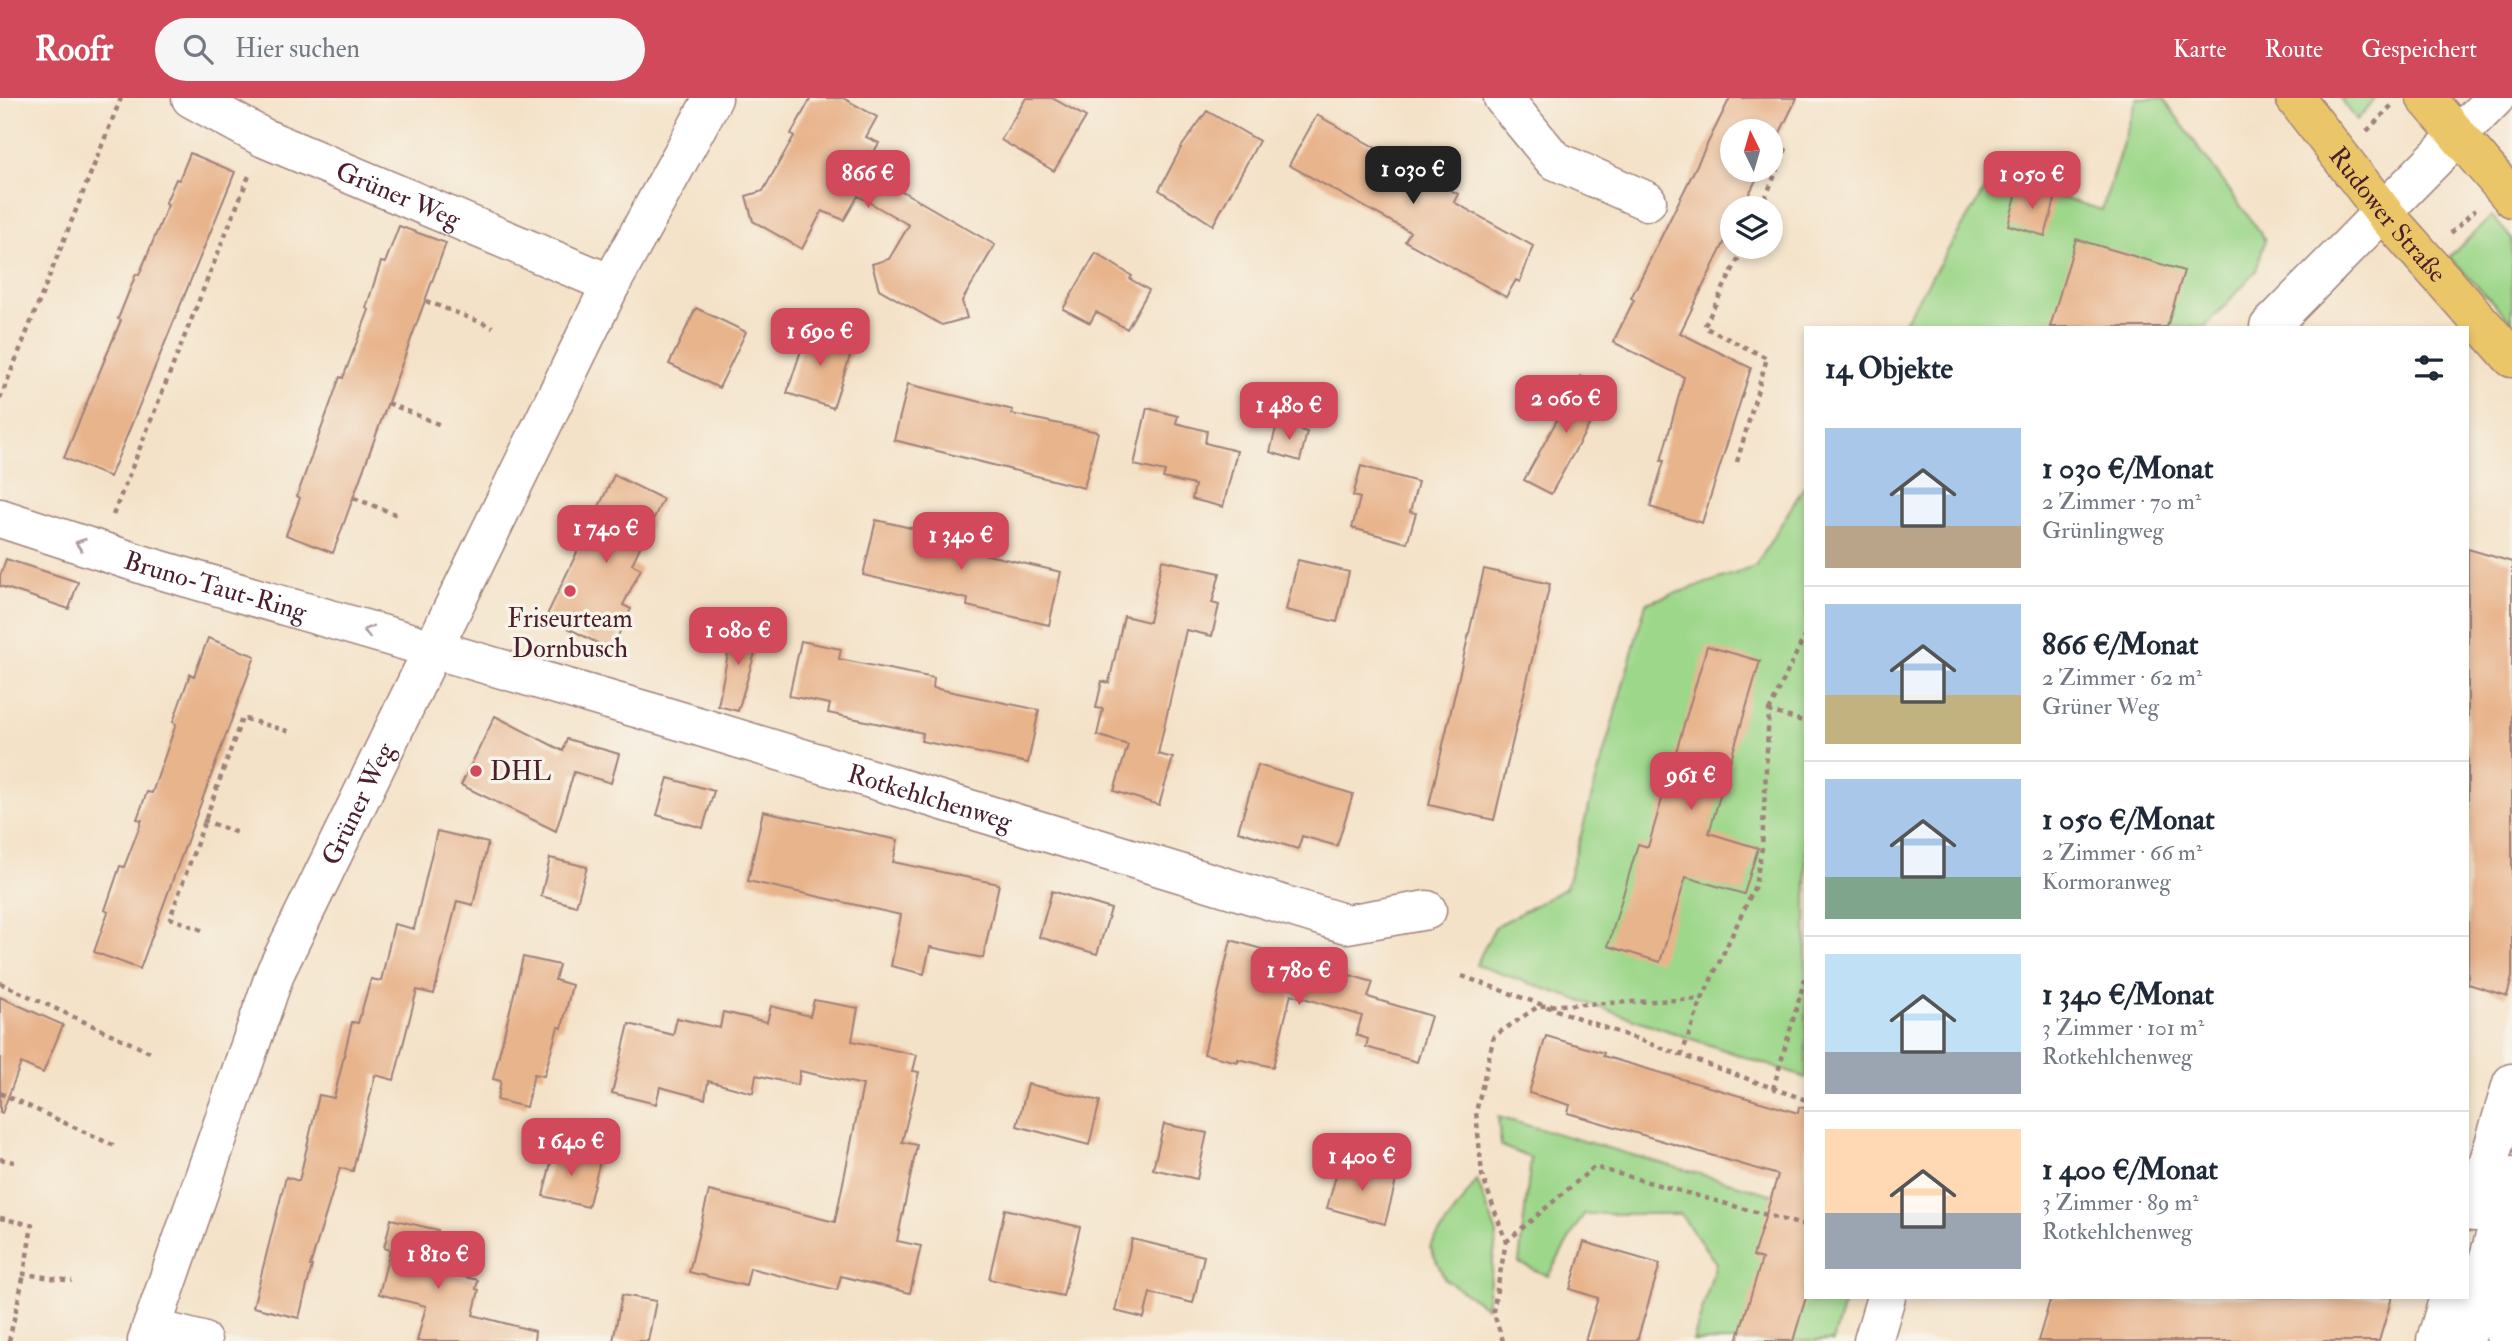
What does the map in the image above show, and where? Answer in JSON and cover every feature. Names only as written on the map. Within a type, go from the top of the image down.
[{"type":"main road","name":"Rudower Straße","points":[[2295,98],[2384,213],[2512,358]]},
{"type":"main road","points":[[2412,99],[2459,136],[2496,201]]},
{"type":"street","name":"Grüner Weg","points":[[191,98],[264,138],[611,284]]},
{"type":"street","name":"Grüner Weg","points":[[149,1334],[276,971],[611,284],[713,98]]},
{"type":"street","points":[[1503,98],[1554,160],[1647,201]]},
{"type":"street","points":[[2270,326],[2496,98]]},
{"type":"street","name":"Bruno-Taut-Ring","points":[[0,518],[160,570],[434,648]]},
{"type":"street","name":"Rotkehlchenweg","points":[[434,648],[1347,924],[1427,910]]},
{"type":"street","points":[[2469,1232],[2512,1083]]},
{"type":"street","points":[[2465,1341],[2512,1176]]},
{"type":"street","points":[[2506,1341],[2499,1303],[2512,1257]]},
{"type":"street","points":[[1873,1341],[1885,1299]]},
{"type":"street","points":[[2437,1341],[2448,1299]]},
{"type":"street","points":[[149,1334],[202,1341]]},
{"type":"path","points":[[0,399],[121,98]]},
{"type":"path","points":[[2367,131],[2412,99]]},
{"type":"path","points":[[108,526],[264,138]]},
{"type":"path","points":[[1766,196],[1788,144]]},
{"type":"path","points":[[2447,237],[2496,201]]},
{"type":"path","points":[[1737,462],[1767,358],[1704,327],[1738,259]]},
{"type":"path","points":[[426,300],[493,327]]},
{"type":"path","points":[[388,403],[443,426]]},
{"type":"path","points":[[354,498],[400,516]]},
{"type":"path","points":[[1681,1056],[1702,999],[1755,886],[1762,848],[1769,711],[1804,637]]},
{"type":"path","points":[[1769,711],[1804,721]]},
{"type":"path","points":[[202,930],[170,918],[203,820],[242,718],[291,732]]},
{"type":"path","points":[[203,820],[240,834]]},
{"type":"path","points":[[1462,976],[1804,1099]]},
{"type":"path","points":[[1773,1089],[1804,982]]},
{"type":"path","points":[[0,983],[152,1053]]},
{"type":"path","points":[[1503,1341],[1493,1311],[1506,1242],[1482,1175],[1476,1112],[1494,1036],[1539,1006],[1702,999]]},
{"type":"path","points":[[0,1095],[117,1147]]},
{"type":"path","points":[[0,1159],[14,1162]]},
{"type":"path","points":[[1506,1242],[1594,1167],[1804,1225]]},
{"type":"path","points":[[0,1218],[32,1225],[9,1341]]},
{"type":"path","points":[[24,1274],[72,1281]]},
{"type":"green space","points":[[2137,98],[2163,98],[2265,240],[2256,271],[2206,326],[1902,326],[1993,176],[2102,210]]},
{"type":"green space","points":[[2340,98],[2376,98],[2357,120]]},
{"type":"green space","points":[[2492,216],[2512,239],[2512,322],[2449,257]]},
{"type":"green space","points":[[1804,486],[1804,1077],[1476,965],[1495,927],[1566,888],[1646,603],[1755,567]]},
{"type":"green space","points":[[1498,1117],[1804,1203],[1804,1299],[1845,1299],[1833,1341],[1693,1341],[1716,1263],[1680,1214],[1584,1214],[1548,1276],[1519,1263],[1531,1158],[1501,1146]]},
{"type":"green space","points":[[1477,1180],[1497,1234],[1486,1307],[1445,1279],[1430,1247]]},
{"type":"building","points":[[811,98],[843,98],[877,117],[866,137],[879,143],[864,169],[995,245],[962,301],[967,318],[942,325],[879,289],[872,264],[889,259],[909,225],[858,196],[844,220],[822,211],[802,249],[753,221],[746,196],[763,191],[794,136],[791,134]]},
{"type":"building","points":[[1026,98],[1052,98],[1086,117],[1054,171],[1001,140]]},
{"type":"building","points":[[1730,98],[1797,98],[1783,127],[1783,119],[1720,119],[1720,182],[1755,182],[1748,196],[1720,196],[1720,251],[1680,333],[1751,368],[1702,523],[1650,507],[1684,377],[1613,342],[1634,300],[1631,298]]},
{"type":"building","points":[[1207,111],[1259,141],[1213,225],[1159,190],[1182,146]]},
{"type":"building","points":[[1317,115],[1458,194],[1454,202],[1533,246],[1520,282],[1516,280],[1506,297],[1405,241],[1410,232],[1289,165]]},
{"type":"building","points":[[190,153],[235,172],[110,477],[64,458],[121,320],[118,319],[136,274],[139,275],[168,205],[165,204]]},
{"type":"building","points":[[2019,185],[2056,196],[2045,236],[2008,225]]},
{"type":"building","points":[[399,226],[446,243],[333,553],[286,535],[300,498],[297,496],[340,377],[343,378],[369,310],[366,308],[381,262],[385,263]]},
{"type":"building","points":[[2076,239],[2184,271],[2167,326],[2050,326]]},
{"type":"building","points":[[1096,253],[1149,290],[1127,329],[1096,312],[1090,323],[1063,309]]},
{"type":"building","points":[[696,308],[746,332],[719,388],[669,364]]},
{"type":"building","points":[[808,329],[854,344],[833,408],[787,393]]},
{"type":"building","points":[[1581,376],[1608,391],[1551,494],[1524,480]]},
{"type":"building","points":[[908,384],[1013,410],[1012,414],[1098,432],[1084,488],[894,440]]},
{"type":"building","points":[[1147,408],[1178,416],[1176,423],[1207,431],[1205,443],[1237,451],[1223,507],[1192,499],[1195,485],[1163,478],[1165,472],[1134,465]]},
{"type":"building","points":[[1277,424],[1307,432],[1300,461],[1270,452]]},
{"type":"building","points":[[1361,466],[1418,482],[1410,512],[1416,513],[1407,543],[1352,528],[1360,498],[1353,496]]},
{"type":"building","points":[[614,475],[663,499],[632,564],[641,569],[623,605],[631,609],[611,650],[546,617]]},
{"type":"building","points":[[876,520],[981,544],[979,553],[1061,572],[1049,625],[967,606],[968,599],[863,575]]},
{"type":"building","points":[[2469,549],[2512,562],[2512,977],[2507,996],[2469,984]]},
{"type":"building","points":[[6,559],[78,582],[69,609],[0,586],[0,576]]},
{"type":"building","points":[[1162,560],[1220,573],[1212,603],[1219,605],[1212,636],[1186,630],[1158,754],[1173,758],[1159,805],[1114,791],[1128,745],[1097,735],[1103,709],[1096,708],[1102,681],[1109,683],[1124,616],[1149,622]]},
{"type":"building","points":[[1298,560],[1349,572],[1337,622],[1286,610]]},
{"type":"building","points":[[1484,569],[1550,584],[1494,820],[1429,805]]},
{"type":"building","points":[[733,627],[761,632],[738,711],[718,706]]},
{"type":"building","points":[[208,638],[255,656],[140,969],[94,952],[120,866],[124,867],[142,820],[137,819],[147,792],[152,793],[190,674],[194,676]]},
{"type":"building","points":[[801,641],[841,649],[839,659],[934,678],[933,688],[1039,710],[1028,763],[921,741],[923,733],[828,713],[830,704],[789,696]]},
{"type":"building","points":[[1707,646],[1760,661],[1709,833],[1758,848],[1744,894],[1686,877],[1660,962],[1608,946],[1638,844],[1648,847]]},
{"type":"building","points":[[495,716],[563,751],[567,739],[619,754],[611,783],[574,772],[556,831],[461,785]]},
{"type":"building","points":[[1258,765],[1353,794],[1337,846],[1302,836],[1298,849],[1238,831]]},
{"type":"building","points":[[668,778],[714,791],[703,828],[657,815]]},
{"type":"building","points":[[763,811],[898,840],[893,862],[999,884],[983,958],[930,947],[924,974],[891,966],[901,915],[748,881]]},
{"type":"building","points":[[437,831],[488,843],[473,905],[457,901],[434,994],[417,990],[394,1080],[375,1075],[353,1171],[340,1168],[310,1266],[299,1318],[253,1307],[286,1177],[299,1181],[319,1095],[334,1098],[352,1022],[358,1023],[371,979],[381,981],[394,924],[414,929]]},
{"type":"building","points":[[550,858],[587,867],[576,906],[541,896]]},
{"type":"building","points":[[1052,891],[1111,909],[1097,954],[1039,937]]},
{"type":"building","points":[[1231,940],[1373,982],[1368,997],[1431,1016],[1417,1062],[1366,1047],[1368,1039],[1356,1035],[1362,1016],[1291,994],[1273,1067],[1204,1054]]},
{"type":"building","points":[[523,957],[559,965],[555,980],[572,985],[562,1028],[558,1027],[544,1076],[534,1074],[526,1107],[497,1100],[501,1081],[493,1079]]},
{"type":"building","points":[[0,997],[63,1025],[43,1073],[21,1063],[2,1113],[0,1113]]},
{"type":"building","points":[[814,1000],[858,1008],[852,1041],[917,1055],[913,1071],[919,1072],[902,1142],[917,1145],[897,1241],[921,1246],[910,1293],[841,1276],[837,1290],[750,1268],[746,1286],[689,1272],[709,1191],[835,1222],[863,1085],[800,1071],[798,1085],[756,1075],[753,1093],[708,1081],[705,1099],[660,1087],[656,1104],[612,1093],[629,1024],[673,1035],[677,1018],[720,1028],[723,1012],[767,1022],[771,1006],[810,1016]]},
{"type":"building","points":[[1546,1036],[1604,1053],[1603,1056],[1798,1113],[1799,1107],[1804,1108],[1805,1299],[1793,1341],[1737,1341],[1762,1259],[1753,1256],[1778,1175],[1568,1113],[1570,1105],[1529,1093]]},
{"type":"building","points":[[1028,1084],[1100,1101],[1089,1145],[1017,1126]]},
{"type":"building","points":[[1164,1124],[1207,1133],[1197,1179],[1153,1169]]},
{"type":"building","points":[[554,1150],[600,1161],[588,1207],[543,1196]]},
{"type":"building","points":[[1340,1162],[1397,1177],[1385,1224],[1327,1208]]},
{"type":"building","points":[[1005,1209],[1080,1227],[1063,1296],[989,1279]]},
{"type":"building","points":[[391,1219],[438,1230],[429,1269],[478,1280],[476,1289],[479,1290],[473,1315],[535,1331],[534,1341],[417,1341],[426,1306],[379,1294],[390,1250],[384,1248]]},
{"type":"building","points":[[1132,1239],[1204,1256],[1193,1303],[1150,1293],[1144,1318],[1115,1311]]},
{"type":"building","points":[[1584,1242],[1660,1264],[1637,1341],[1585,1341],[1598,1298],[1570,1289]]},
{"type":"building","points":[[622,1295],[656,1301],[648,1341],[613,1341]]},
{"type":"building","points":[[2050,1299],[2391,1299],[2379,1341],[2038,1341]]},
{"type":"place","name":"Friseurteam Dornbusch","points":[[570,591]]},
{"type":"place","name":"DHL","points":[[476,771]]}]
